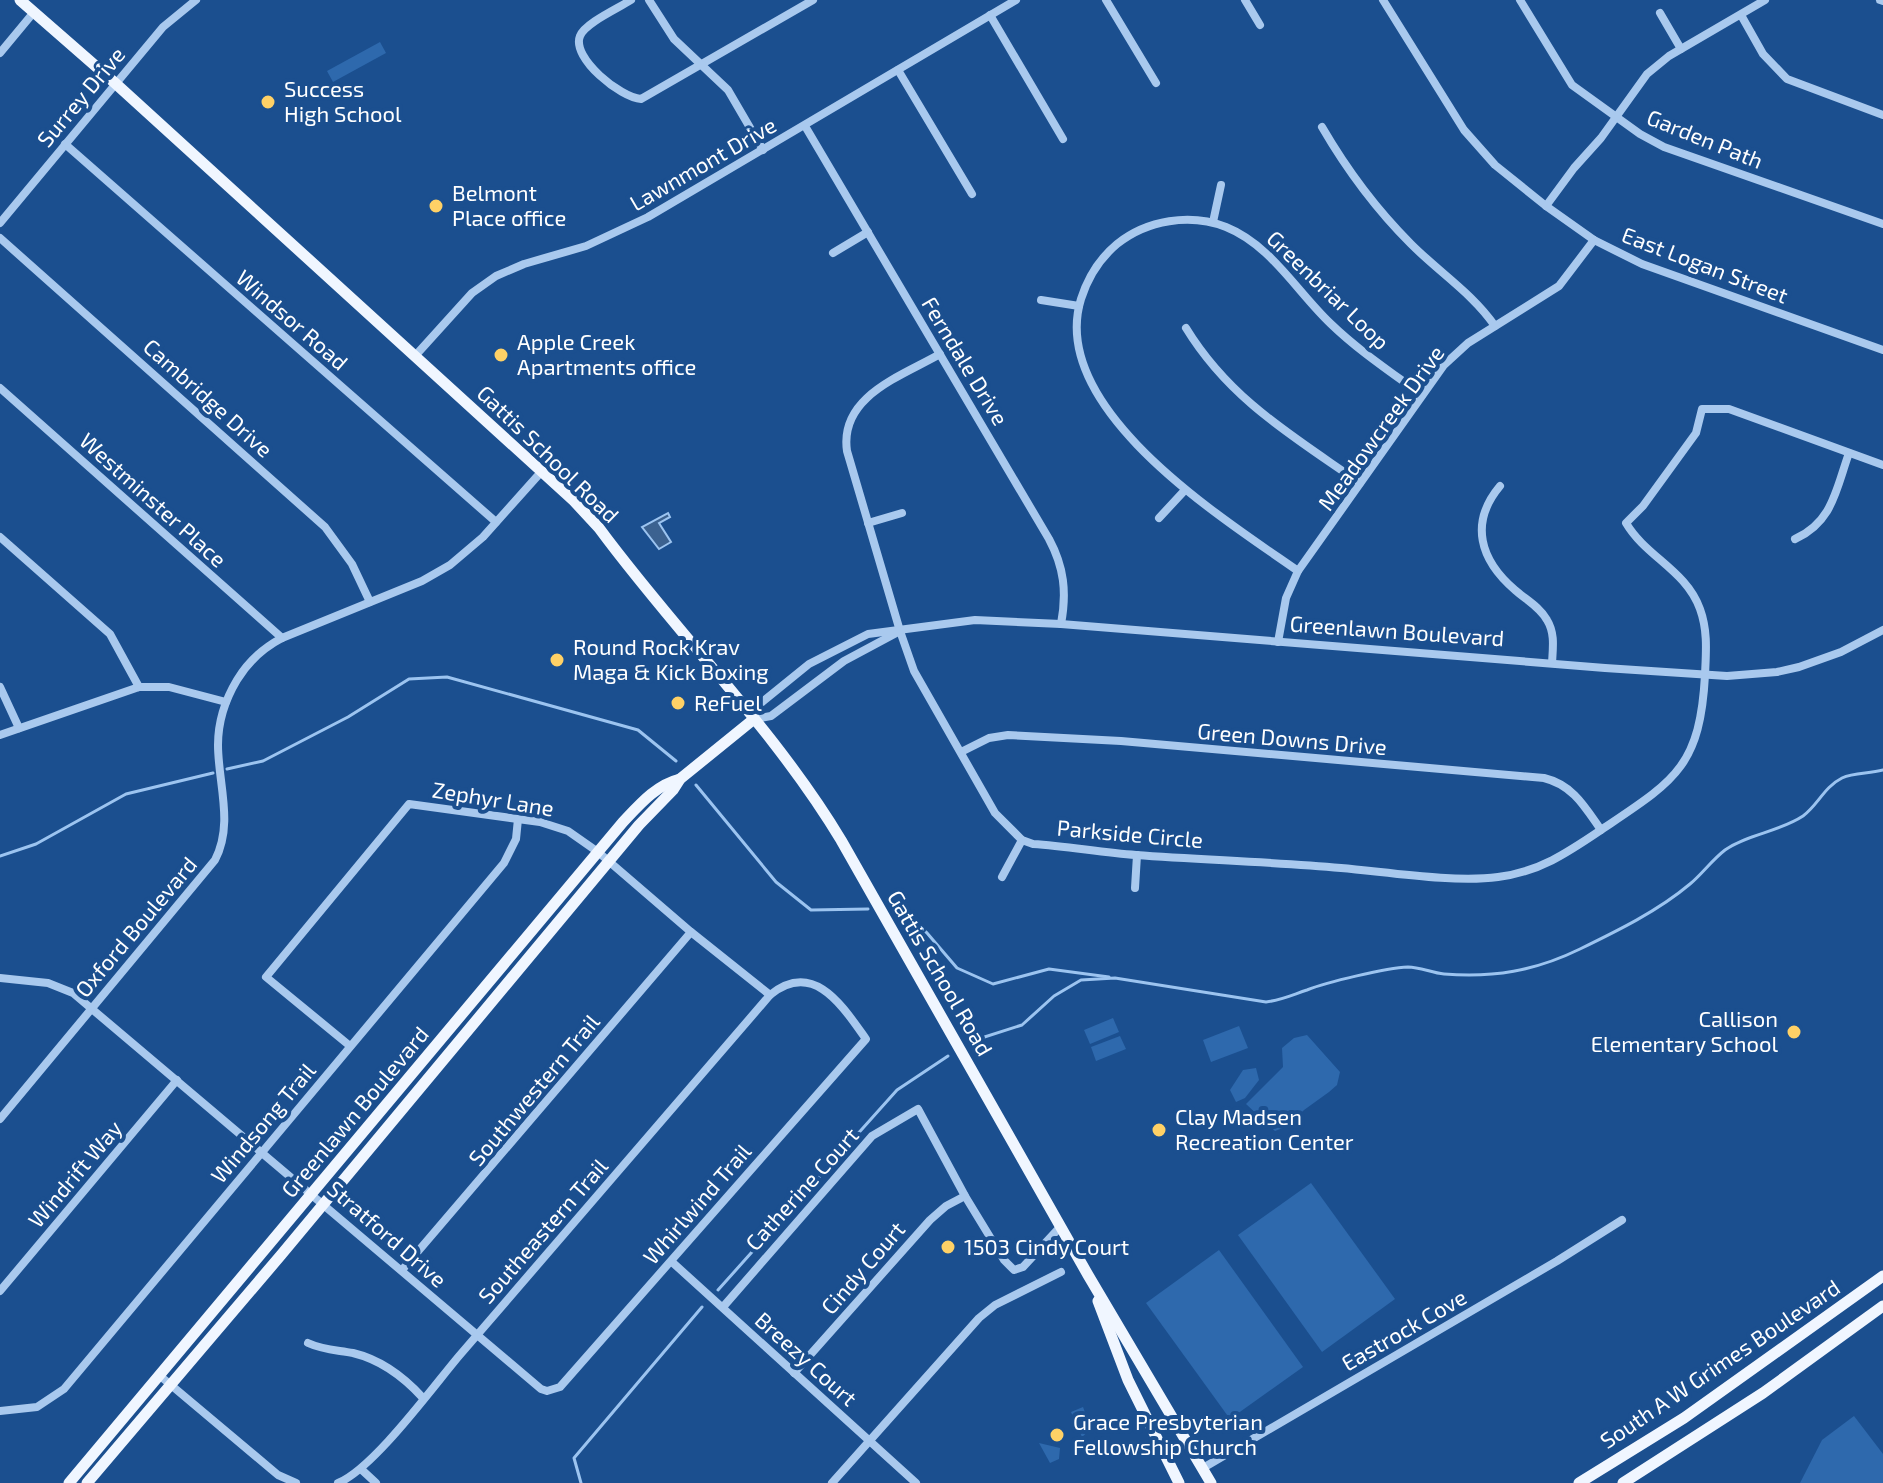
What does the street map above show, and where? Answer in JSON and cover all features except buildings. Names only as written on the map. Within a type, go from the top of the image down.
[{"type":"main road","name":"Gattis School Road","points":[[20,0],[542,471],[599,528],[754,719],[825,814],[1088,1275],[1211,1483]]},
{"type":"main road","name":"Greenlawn Boulevard","points":[[87,1483],[639,825],[680,779],[754,719]]},
{"type":"main road","name":"Greenlawn Boulevard","points":[[69,1483],[598,852],[651,794],[666,782],[680,779]]},
{"type":"main road","name":"Gattis School Road","points":[[1088,1275],[1128,1380],[1179,1483]]},
{"type":"main road","name":"South A W Grimes Boulevard","points":[[1579,1483],[1674,1425],[1883,1276]]},
{"type":"main road","name":"South A W Grimes Boulevard","points":[[1623,1483],[1763,1393],[1883,1306]]},
{"type":"street","name":"Surrey Drive","points":[[0,223],[163,27],[196,0]]},
{"type":"street","points":[[631,0],[586,28],[579,39],[579,52],[628,97],[641,99],[813,0]]},
{"type":"street","points":[[649,0],[674,39],[732,96],[763,150]]},
{"type":"street","name":"Lawnmont Drive","points":[[415,356],[472,293],[496,276],[621,231],[1016,0]]},
{"type":"street","points":[[1106,0],[1156,83]]},
{"type":"street","points":[[1245,0],[1260,25]]},
{"type":"street","name":"East Logan Street","points":[[1383,0],[1464,130],[1495,165],[1594,240],[1642,264],[1883,350]]},
{"type":"street","name":"Garden Path","points":[[1520,0],[1565,77],[1615,117],[1664,147],[1883,224]]},
{"type":"street","points":[[1546,206],[1647,74],[1681,49],[1765,0]]},
{"type":"street","points":[[0,53],[34,12]]},
{"type":"street","points":[[1660,13],[1681,49]]},
{"type":"street","points":[[990,15],[1063,139]]},
{"type":"street","points":[[1741,15],[1763,54],[1787,79],[1883,115]]},
{"type":"street","points":[[898,70],[972,194]]},
{"type":"street","name":"Ferndale Drive","points":[[805,126],[1056,552],[1064,580],[1061,624]]},
{"type":"street","points":[[1322,127],[1362,189],[1386,218],[1481,306],[1495,326]]},
{"type":"street","name":"Windsor Road","points":[[65,144],[496,522]]},
{"type":"street","points":[[1213,222],[1221,185]]},
{"type":"street","name":"Greenbriar Loop","points":[[1298,571],[1185,490],[1117,420],[1093,385],[1077,343],[1079,306],[1099,263],[1127,237],[1147,227],[1175,220],[1213,222],[1254,243],[1332,325],[1373,360],[1422,395]]},
{"type":"street","points":[[833,253],[868,232]]},
{"type":"street","name":"Cambridge Drive","points":[[0,238],[325,527],[352,564],[370,602]]},
{"type":"street","name":"Meadowcreek Drive","points":[[1278,642],[1286,598],[1298,571],[1422,395],[1456,353],[1559,286],[1594,240]]},
{"type":"street","points":[[1041,300],[1079,306]]},
{"type":"street","points":[[1186,328],[1212,366],[1244,399],[1360,483]]},
{"type":"street","points":[[940,354],[869,394],[858,405],[848,422],[847,451],[914,671],[995,813],[1022,840],[1002,877]]},
{"type":"street","name":"Westminster Place","points":[[0,388],[282,638]]},
{"type":"street","name":"Parkside Circle","points":[[1022,840],[1033,844],[1137,855],[1495,878],[1551,863],[1652,796],[1684,761],[1700,726],[1706,628],[1692,591],[1676,572],[1637,541],[1626,523],[1643,506],[1696,433],[1702,409],[1729,409],[1849,453]]},
{"type":"street","points":[[1795,539],[1812,531],[1826,515],[1849,453],[1883,465]]},
{"type":"street","name":"Oxford Boulevard","points":[[0,1119],[212,865],[221,849],[224,825],[218,746],[226,702],[247,666],[263,650],[282,638],[437,574],[469,551],[542,471]]},
{"type":"street","points":[[1500,486],[1486,505],[1480,532],[1499,573],[1547,618],[1554,640],[1552,663]]},
{"type":"street","points":[[1159,518],[1185,490]]},
{"type":"street","points":[[868,523],[902,513]]},
{"type":"street","points":[[0,537],[110,634],[139,687]]},
{"type":"street","name":"Greenlawn Boulevard","points":[[754,719],[761,703],[819,657],[868,634],[975,620],[1749,675],[1799,667],[1841,652],[1883,630]]},
{"type":"street","name":"Greenlawn Boulevard","points":[[754,719],[771,716],[844,661],[900,631]]},
{"type":"street","points":[[0,687],[19,728]]},
{"type":"street","points":[[0,735],[139,687],[169,687],[226,702]]},
{"type":"street","name":"Green Downs Drive","points":[[961,752],[989,738],[1008,735],[1121,741],[1544,778],[1567,787],[1576,795],[1601,830]]},
{"type":"street","name":"Zephyr Lane","points":[[350,1046],[266,977],[409,804],[540,822],[568,831],[598,852],[770,995]]},
{"type":"street","name":"Windsong Trail","points":[[0,1411],[37,1407],[64,1389],[504,863],[516,839],[518,819]]},
{"type":"street","points":[[1135,888],[1137,855]]},
{"type":"street","name":"Southwestern Trail","points":[[402,1270],[691,932]]},
{"type":"street","name":"Stratford Drive","points":[[0,978],[55,985],[73,993],[541,1389],[554,1390]]},
{"type":"street","name":"Whirlwind Trail","points":[[554,1390],[672,1262],[866,1039],[838,1001],[820,987],[796,982],[770,995]]},
{"type":"street","name":"Southeastern Trail","points":[[338,1483],[362,1470],[770,995]]},
{"type":"street","name":"Windrift Way","points":[[0,1291],[177,1080]]},
{"type":"street","name":"Catherine Court","points":[[723,1307],[872,1136],[918,1109],[965,1196]]},
{"type":"street","points":[[965,1196],[1004,1260],[1014,1270],[1023,1267],[1061,1226]]},
{"type":"street","name":"Cindy Court","points":[[794,1373],[930,1220],[946,1206],[965,1196]]},
{"type":"street","name":"Eastrock Cove","points":[[1203,1468],[1545,1269],[1622,1220]]},
{"type":"street","name":"Breezy Court","points":[[672,1262],[916,1483]]},
{"type":"street","points":[[832,1483],[979,1318],[995,1305],[1061,1272]]},
{"type":"street","points":[[308,1343],[322,1350],[355,1354],[382,1364],[407,1381],[423,1398]]},
{"type":"street","points":[[159,1375],[277,1479],[296,1483]]},
{"type":"street","points":[[362,1470],[376,1483]]},
{"type":"shaded area","points":[[380,42],[386,53],[333,82],[327,71]]},
{"type":"shaded area","points":[[668,513],[670,517],[659,523],[671,542],[659,549],[642,527]]},
{"type":"shaded area","points":[[1113,1018],[1119,1032],[1090,1044],[1084,1030]]},
{"type":"shaded area","points":[[1239,1026],[1248,1048],[1211,1062],[1203,1040]]},
{"type":"shaded area","points":[[1307,1035],[1340,1072],[1337,1085],[1288,1126],[1275,1131],[1246,1104],[1283,1067],[1282,1048],[1294,1038]]},
{"type":"shaded area","points":[[1120,1036],[1126,1049],[1096,1061],[1091,1047]]},
{"type":"shaded area","points":[[1256,1068],[1259,1080],[1245,1098],[1236,1102],[1230,1090],[1243,1070]]},
{"type":"shaded area","points":[[1311,1183],[1395,1299],[1322,1352],[1238,1235]]},
{"type":"shaded area","points":[[1219,1250],[1303,1367],[1230,1419],[1146,1303]]},
{"type":"shaded area","points":[[1083,1407],[1091,1429],[1082,1437],[1071,1412]]},
{"type":"shaded area","points":[[1854,1416],[1883,1454],[1883,1483],[1800,1483],[1822,1440]]},
{"type":"shaded area","points":[[1039,1443],[1060,1448],[1059,1459],[1050,1463]]},
{"type":"waterway","points":[[227,769],[263,761],[348,717],[409,679],[447,677],[638,730],[676,761]]},
{"type":"waterway","points":[[972,1041],[1022,1025],[1054,996],[1081,980],[1115,978],[1266,1002],[1342,979],[1398,968],[1480,975],[1547,963],[1651,912],[1690,884],[1725,850],[1803,816],[1830,786],[1842,778],[1883,770]]},
{"type":"waterway","points":[[0,856],[36,844],[126,794],[213,773]]},
{"type":"waterway","points":[[696,785],[776,882],[811,910],[868,909]]},
{"type":"waterway","points":[[897,907],[927,933],[957,968],[993,984],[1049,969],[1109,977]]},
{"type":"waterway","points":[[718,1290],[897,1090],[948,1056]]},
{"type":"waterway","points":[[581,1483],[574,1458],[702,1307]]},
{"type":"place","name":"Success High School","points":[[268,102]]},
{"type":"place","name":"Belmont Place office","points":[[436,206]]},
{"type":"place","name":"Apple Creek Apartments office","points":[[501,355]]},
{"type":"place","name":"Round Rock Krav Maga & Kick Boxing","points":[[557,660]]},
{"type":"place","name":"ReFuel","points":[[678,703]]},
{"type":"place","name":"Callison Elementary School","points":[[1794,1032]]},
{"type":"place","name":"Clay Madsen Recreation Center","points":[[1159,1130]]},
{"type":"place","name":"1503 Cindy Court","points":[[948,1247]]},
{"type":"place","name":"Grace Presbyterian Fellowship Church","points":[[1057,1435]]}]
